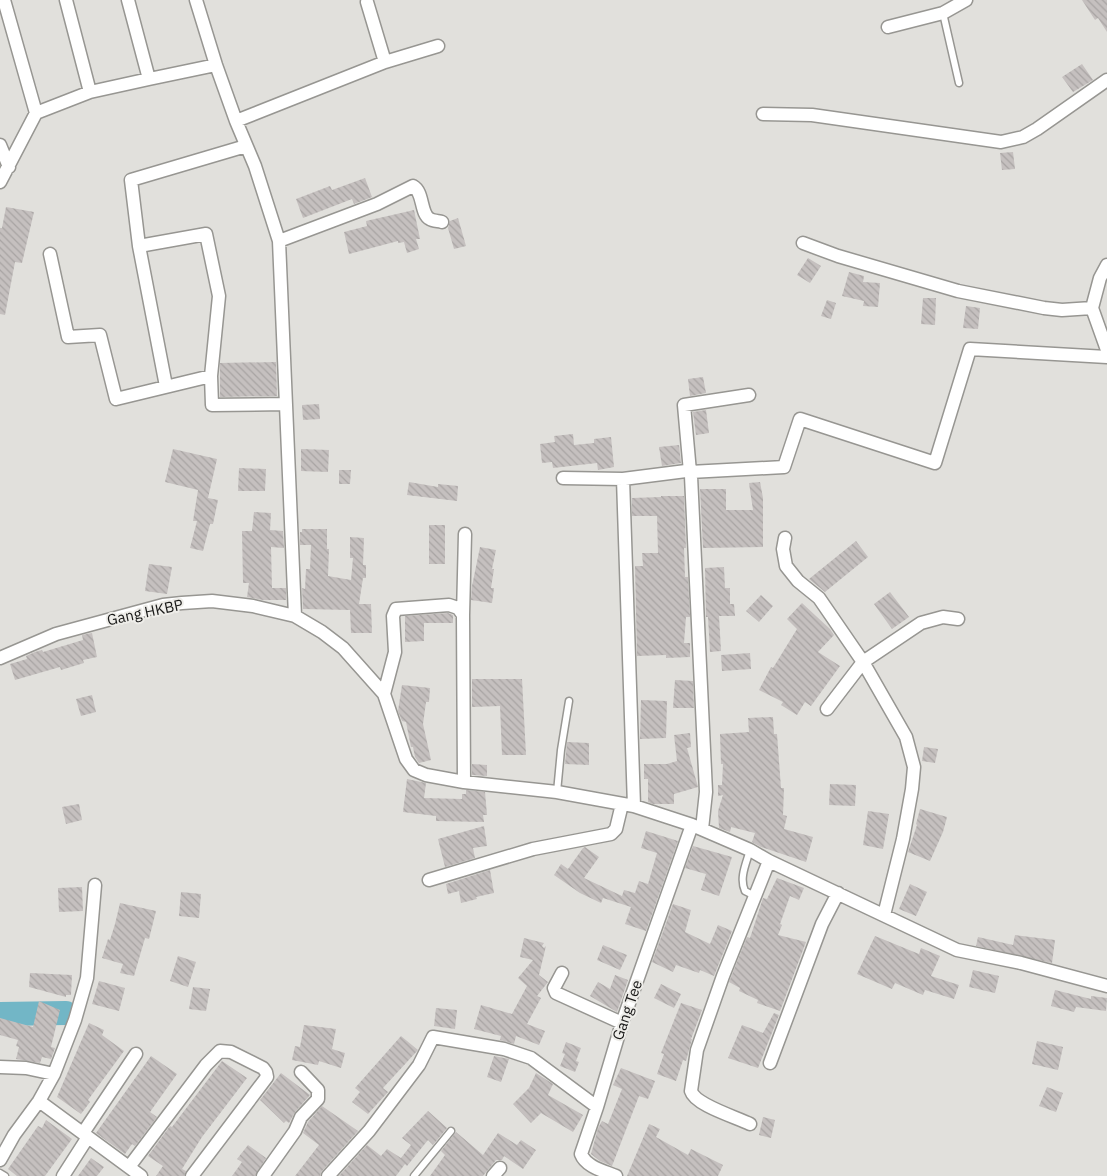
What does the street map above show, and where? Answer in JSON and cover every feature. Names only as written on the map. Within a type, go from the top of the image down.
[{"type":"street","points":[[0,182],[9,168],[36,113],[4,0]]},
{"type":"street","points":[[66,0],[90,92]]},
{"type":"street","points":[[128,0],[148,79]]},
{"type":"street","points":[[196,0],[216,66],[236,122],[255,166],[279,241],[295,616]]},
{"type":"street","points":[[888,27],[943,13],[966,0]]},
{"type":"street","points":[[366,2],[385,62]]},
{"type":"street","points":[[236,122],[385,62],[438,46]]},
{"type":"street","points":[[36,113],[90,92],[216,66]]},
{"type":"street","points":[[763,114],[812,115],[1001,142],[1023,137],[1037,129],[1107,80]]},
{"type":"street","points":[[0,145],[9,168]]},
{"type":"street","points":[[166,386],[139,246],[131,180],[246,146]]},
{"type":"street","points":[[279,241],[377,204],[413,186],[419,193],[430,220],[442,222]]},
{"type":"street","points":[[139,246],[206,234],[219,296],[211,376],[212,405],[286,404]]},
{"type":"street","points":[[803,243],[838,256],[958,290],[1044,308],[1062,310],[1092,308]]},
{"type":"street","points":[[50,254],[68,337],[100,335],[116,399],[211,376]]},
{"type":"street","points":[[1107,265],[1100,278],[1092,308],[1107,350]]},
{"type":"street","points":[[563,478],[624,479],[690,472],[784,467],[800,419],[935,463],[970,349],[1107,357]]},
{"type":"street","name":"Gang Tee","points":[[616,1176],[588,1164],[583,1160],[581,1154],[622,1023],[697,827],[706,792],[691,476],[684,405],[749,395]]},
{"type":"street","points":[[429,880],[533,849],[611,834],[616,830],[628,805],[624,479]]},
{"type":"street","points":[[464,782],[463,615],[465,534]]},
{"type":"street","points":[[785,538],[783,549],[786,566],[798,582],[819,598],[863,662],[906,738],[914,767],[903,839],[884,914]]},
{"type":"street","name":"Gang HKBP","points":[[0,658],[56,634],[163,606],[212,601],[253,606],[295,616],[322,632],[343,648],[384,694]]},
{"type":"street","points":[[463,615],[458,608],[449,605],[396,609],[393,616],[395,652],[384,694],[406,759],[414,770],[426,775],[464,782],[557,792],[628,805],[697,827],[750,850],[769,862],[884,914],[957,950],[1021,963],[1107,986]]},
{"type":"street","points":[[827,709],[863,662],[921,624],[943,617],[958,619]]},
{"type":"street","points":[[750,1124],[702,1102],[692,1094],[691,1090],[697,1050],[723,976],[769,862]]},
{"type":"street","points":[[0,1160],[14,1135],[39,1101],[54,1074],[75,1020],[88,978],[95,885]]},
{"type":"street","points":[[770,1063],[822,924],[838,893]]},
{"type":"street","points":[[562,973],[554,988],[556,993],[622,1023]]},
{"type":"street","points":[[328,1176],[369,1131],[419,1065],[433,1037],[504,1049],[531,1058],[597,1106]]},
{"type":"street","points":[[129,1167],[206,1065],[216,1054],[226,1050],[263,1068],[267,1077],[192,1176]]},
{"type":"street","points":[[63,1176],[85,1135],[136,1054]]},
{"type":"street","points":[[0,1066],[26,1068],[54,1074]]},
{"type":"street","points":[[263,1176],[295,1131],[301,1117],[318,1099],[318,1090],[301,1072]]},
{"type":"street","points":[[39,1101],[141,1176]]},
{"type":"lane","points":[[943,13],[959,84]]},
{"type":"lane","points":[[557,792],[561,750],[569,701]]},
{"type":"lane","points":[[750,850],[742,884],[745,891],[755,896]]},
{"type":"lane","points":[[414,1176],[451,1131]]},
{"type":"lane","points":[[0,1173],[5,1176]]},
{"type":"building","points":[[1082,0],[1107,0],[1107,32],[1098,18],[1095,20]]},
{"type":"building","points":[[1082,64],[1093,80],[1073,92],[1062,77]]},
{"type":"building","points":[[1013,152],[1015,169],[1002,170],[1000,153]]},
{"type":"building","points":[[365,178],[372,197],[354,204],[352,199],[303,218],[296,199],[330,186],[332,190]]},
{"type":"building","points":[[6,207],[34,212],[22,263],[15,262],[5,315],[0,314],[0,228],[2,228]]},
{"type":"building","points":[[414,210],[420,239],[416,239],[419,249],[407,253],[404,242],[398,243],[398,241],[349,254],[344,232],[367,226],[366,221]]},
{"type":"building","points":[[458,218],[466,246],[454,249],[448,228],[450,221]]},
{"type":"building","points":[[808,258],[821,266],[810,283],[797,275]]},
{"type":"building","points":[[849,272],[864,276],[863,282],[880,283],[878,307],[863,306],[864,301],[842,296]]},
{"type":"building","points":[[923,298],[936,298],[935,325],[921,324]]},
{"type":"building","points":[[827,300],[836,303],[831,319],[821,316]]},
{"type":"building","points":[[966,306],[980,308],[978,329],[963,328]]},
{"type":"building","points":[[276,362],[277,396],[220,397],[220,363]]},
{"type":"building","points":[[703,377],[706,393],[690,396],[688,379]]},
{"type":"building","points":[[319,404],[320,419],[303,420],[302,405]]},
{"type":"building","points":[[706,410],[709,433],[696,435],[693,412]]},
{"type":"building","points":[[573,434],[574,445],[594,443],[594,439],[611,437],[614,467],[598,470],[597,463],[553,468],[552,462],[542,463],[540,444],[555,442],[554,436]]},
{"type":"building","points":[[679,445],[681,463],[662,466],[659,447]]},
{"type":"building","points":[[173,449],[217,459],[208,498],[218,500],[213,524],[210,524],[203,551],[190,548],[197,521],[193,521],[198,490],[165,482]]},
{"type":"building","points":[[301,449],[329,450],[328,472],[301,471]]},
{"type":"building","points":[[239,468],[266,469],[265,491],[238,491]]},
{"type":"building","points":[[339,470],[351,470],[350,484],[339,484]]},
{"type":"building","points":[[409,482],[438,487],[438,484],[458,486],[457,501],[407,495]]},
{"type":"building","points":[[760,482],[763,498],[763,547],[703,548],[700,489],[726,489],[726,510],[753,510],[749,483]]},
{"type":"building","points":[[684,496],[685,577],[688,577],[690,617],[686,617],[684,643],[690,643],[690,657],[666,658],[666,655],[637,656],[635,566],[643,566],[642,553],[658,553],[657,516],[632,516],[632,498]]},
{"type":"building","points":[[254,512],[271,513],[270,530],[283,531],[284,548],[271,547],[272,588],[286,588],[286,600],[263,600],[247,597],[249,583],[243,583],[242,531],[252,531]]},
{"type":"building","points":[[429,525],[445,525],[445,564],[429,564]]},
{"type":"building","points":[[302,529],[327,529],[327,549],[329,549],[328,576],[351,580],[353,558],[350,558],[350,537],[364,538],[363,565],[366,565],[366,578],[363,578],[359,604],[371,604],[372,633],[351,633],[350,610],[303,609],[302,588],[305,589],[306,569],[310,569],[311,545],[300,545],[300,532],[302,532]]},
{"type":"building","points":[[856,541],[868,557],[825,592],[809,579]]},
{"type":"building","points":[[480,547],[496,550],[492,569],[494,569],[491,588],[494,588],[492,603],[471,600]]},
{"type":"building","points":[[149,564],[172,567],[167,594],[145,591]]},
{"type":"building","points":[[724,567],[725,588],[730,588],[730,604],[734,604],[735,616],[719,616],[721,651],[710,652],[708,617],[706,617],[705,568]]},
{"type":"building","points":[[890,592],[909,617],[892,629],[874,604]]},
{"type":"building","points":[[761,595],[773,606],[759,622],[746,611]]},
{"type":"building","points":[[802,603],[834,635],[818,652],[840,666],[811,706],[805,702],[797,715],[781,705],[783,702],[759,690],[771,667],[773,668],[797,629],[787,619]]},
{"type":"building","points":[[448,613],[453,615],[453,623],[424,623],[424,641],[405,642],[405,616]]},
{"type":"building","points":[[92,633],[97,657],[83,660],[84,663],[61,670],[60,667],[15,680],[10,664],[27,659],[26,656],[35,652],[42,650],[43,652],[83,640],[82,635]]},
{"type":"building","points":[[750,653],[751,669],[722,671],[721,655]]},
{"type":"building","points":[[472,679],[522,679],[526,755],[502,755],[500,706],[472,707]]},
{"type":"building","points":[[675,680],[693,681],[694,708],[673,708]]},
{"type":"building","points":[[402,685],[430,688],[429,702],[426,702],[423,724],[431,760],[419,763],[415,757],[413,747],[411,747],[406,722],[402,721],[398,711]]},
{"type":"building","points":[[92,695],[96,712],[81,716],[76,699]]},
{"type":"building","points":[[641,700],[667,701],[666,738],[640,739]]},
{"type":"building","points":[[773,717],[774,734],[777,734],[781,788],[784,788],[783,815],[787,816],[784,829],[813,837],[806,862],[761,847],[752,842],[755,833],[731,827],[730,832],[719,828],[718,811],[723,795],[718,796],[718,785],[722,785],[723,764],[721,764],[720,734],[749,732],[748,718]]},
{"type":"building","points":[[690,733],[691,747],[687,748],[698,787],[674,794],[674,804],[653,804],[648,802],[648,779],[644,779],[644,764],[667,764],[677,761],[674,735]]},
{"type":"building","points":[[567,742],[589,743],[589,765],[565,764]]},
{"type":"building","points":[[924,747],[938,749],[935,763],[922,761]]},
{"type":"building","points":[[472,764],[487,765],[487,776],[472,775]]},
{"type":"building","points":[[407,779],[426,783],[424,798],[462,799],[462,794],[466,794],[466,790],[485,792],[487,815],[483,815],[484,822],[436,821],[436,816],[403,812]]},
{"type":"building","points":[[830,784],[856,785],[855,806],[829,805]]},
{"type":"building","points":[[79,804],[82,820],[66,824],[62,807]]},
{"type":"building","points":[[920,809],[947,817],[943,832],[930,861],[908,852]]},
{"type":"building","points":[[868,811],[889,814],[883,849],[863,845]]},
{"type":"building","points":[[484,826],[487,846],[473,848],[475,858],[445,867],[438,839]]},
{"type":"building","points":[[646,831],[678,841],[646,931],[625,924],[631,907],[603,898],[601,903],[580,893],[554,875],[561,864],[568,869],[585,847],[599,857],[584,878],[622,896],[624,890],[635,893],[639,881],[648,884],[657,853],[641,848]]},
{"type":"building","points":[[693,846],[732,857],[719,896],[701,890],[706,874],[685,868]]},
{"type":"building","points":[[490,870],[494,893],[461,903],[459,891],[448,894],[446,884]]},
{"type":"building","points":[[777,878],[804,888],[799,900],[790,896],[778,935],[806,942],[780,1011],[757,1003],[758,1000],[739,991],[740,988],[729,982],[747,937],[750,938],[763,898],[767,899]]},
{"type":"building","points":[[910,884],[927,892],[916,916],[899,909]]},
{"type":"building","points":[[82,887],[83,911],[59,912],[58,888]]},
{"type":"building","points":[[181,892],[201,894],[199,918],[179,916]]},
{"type":"building","points":[[120,903],[156,911],[149,939],[145,938],[134,976],[120,973],[123,964],[102,958],[108,939],[110,940]]},
{"type":"building","points":[[673,904],[691,910],[685,932],[710,944],[718,925],[732,931],[714,976],[700,970],[699,973],[676,965],[673,972],[652,962]]},
{"type":"building","points":[[1015,935],[1055,940],[1052,963],[976,946],[978,937],[1013,945]]},
{"type":"building","points":[[875,936],[919,954],[921,948],[940,956],[931,976],[959,985],[954,999],[925,990],[923,995],[895,983],[892,989],[857,974]]},
{"type":"building","points":[[524,938],[544,943],[542,946],[544,948],[546,946],[539,975],[548,982],[537,996],[541,998],[527,1024],[545,1031],[539,1045],[516,1036],[514,1044],[500,1040],[501,1036],[474,1029],[481,1005],[512,1014],[527,986],[518,978],[533,960],[520,957]]},
{"type":"building","points":[[603,945],[627,955],[620,970],[597,960]]},
{"type":"building","points":[[178,956],[196,962],[188,987],[170,981]]},
{"type":"building","points":[[973,970],[999,976],[995,993],[969,987]]},
{"type":"building","points":[[30,973],[72,975],[71,995],[66,995],[66,997],[29,987]]},
{"type":"building","points":[[615,975],[628,980],[617,1012],[590,996],[598,982],[610,989]]},
{"type":"building","points":[[99,981],[125,988],[119,1011],[92,1004]]},
{"type":"building","points":[[661,984],[681,994],[674,1008],[654,998]]},
{"type":"building","points":[[193,987],[210,989],[206,1011],[189,1009]]},
{"type":"building","points":[[1055,990],[1091,999],[1091,996],[1107,998],[1106,1011],[1076,1007],[1074,1012],[1051,1006]]},
{"type":"building","points":[[39,1001],[60,1010],[51,1047],[55,1048],[51,1059],[42,1057],[40,1063],[16,1059],[19,1047],[16,1046],[18,1040],[0,1035],[0,1018],[33,1027]]},
{"type":"building","points":[[681,1003],[702,1010],[691,1039],[686,1061],[683,1060],[676,1081],[657,1074],[664,1054],[661,1053]]},
{"type":"building","points":[[436,1008],[457,1010],[455,1029],[434,1026]]},
{"type":"building","points":[[774,1013],[779,1015],[758,1068],[728,1058],[742,1025],[763,1033]]},
{"type":"building","points":[[89,1023],[104,1030],[102,1035],[124,1051],[88,1100],[90,1102],[81,1114],[57,1097]]},
{"type":"building","points":[[304,1025],[336,1029],[332,1049],[345,1053],[341,1068],[319,1061],[318,1065],[292,1060],[295,1046],[300,1047]]},
{"type":"building","points":[[401,1036],[418,1050],[383,1088],[388,1092],[368,1114],[352,1102],[360,1092],[355,1088]]},
{"type":"building","points":[[1037,1041],[1063,1047],[1058,1070],[1032,1064]]},
{"type":"building","points":[[566,1042],[581,1048],[576,1061],[579,1062],[575,1072],[560,1066],[565,1054],[562,1053]]},
{"type":"building","points":[[151,1056],[177,1074],[150,1112],[157,1117],[135,1146],[132,1144],[125,1154],[96,1133]]},
{"type":"building","points":[[494,1056],[509,1059],[501,1082],[487,1077]]},
{"type":"building","points":[[222,1061],[247,1078],[202,1137],[182,1169],[186,1171],[184,1176],[156,1176],[163,1166],[148,1156]]},
{"type":"building","points":[[621,1068],[655,1081],[648,1099],[639,1096],[612,1166],[600,1161],[591,1154],[598,1128],[602,1121],[608,1124],[622,1089],[613,1085]]},
{"type":"building","points":[[281,1073],[310,1095],[295,1112],[289,1123],[286,1121],[284,1123],[260,1100]]},
{"type":"building","points":[[536,1073],[553,1084],[548,1095],[583,1115],[573,1132],[541,1113],[531,1123],[513,1104],[529,1088]]},
{"type":"building","points":[[1047,1087],[1063,1093],[1056,1112],[1039,1106]]},
{"type":"building","points":[[322,1106],[358,1131],[322,1171],[320,1176],[295,1176],[319,1145],[303,1133],[308,1122]]},
{"type":"building","points":[[428,1111],[447,1128],[433,1145],[428,1140],[407,1166],[405,1164],[396,1176],[339,1176],[367,1145],[381,1156],[387,1149],[401,1158],[411,1145],[402,1138]]},
{"type":"building","points":[[763,1117],[775,1120],[771,1138],[759,1135]]},
{"type":"building","points":[[46,1120],[72,1139],[45,1176],[17,1176],[8,1169],[38,1126],[42,1128]]},
{"type":"building","points":[[649,1124],[660,1129],[656,1137],[688,1155],[691,1149],[723,1165],[718,1176],[627,1176]]},
{"type":"building","points":[[456,1132],[483,1155],[498,1133],[517,1145],[521,1140],[536,1150],[523,1169],[504,1156],[502,1160],[496,1160],[483,1176],[430,1176],[445,1155],[441,1151]]},
{"type":"building","points":[[248,1145],[266,1158],[255,1176],[232,1176],[242,1162],[237,1159]]},
{"type":"building","points":[[91,1158],[104,1167],[97,1176],[78,1176]]},
{"type":"waterway","points":[[0,1014],[66,1013]]}]
